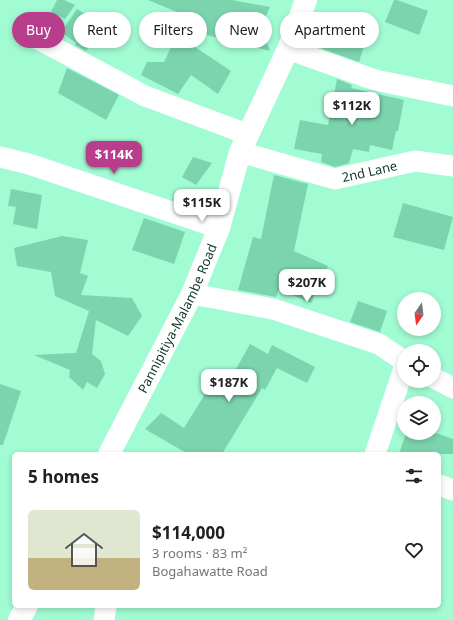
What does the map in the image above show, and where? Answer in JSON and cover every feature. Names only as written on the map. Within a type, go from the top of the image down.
[{"type":"street","name":"Pannipitiya-Malambe Road","points":[[110,452],[192,294],[219,228],[244,143],[288,49],[302,1]]},
{"type":"street","name":"2nd Lane","points":[[56,48],[145,96],[244,143],[335,178],[415,161],[453,166]]},
{"type":"street","points":[[288,49],[375,80],[453,96]]},
{"type":"street","points":[[0,157],[29,164],[219,228]]},
{"type":"street","points":[[192,294],[273,309],[379,344],[397,356]]},
{"type":"street","points":[[441,382],[453,388]]},
{"type":"street","points":[[376,452],[397,388]]},
{"type":"street","points":[[441,486],[453,490]]},
{"type":"street","points":[[19,620],[26,608]]},
{"type":"street","points":[[104,620],[106,608]]},
{"type":"building","points":[[57,0],[64,0],[75,5],[65,19],[65,12],[51,12]]},
{"type":"building","points":[[148,0],[232,0],[270,7],[268,12],[215,12],[215,37],[207,35],[207,12],[177,12]]},
{"type":"building","points":[[394,0],[428,11],[419,35],[385,22]]},
{"type":"building","points":[[77,9],[82,12],[75,12]]},
{"type":"building","points":[[73,15],[73,41],[65,35],[65,26]]},
{"type":"building","points":[[80,48],[88,48],[86,51]]},
{"type":"building","points":[[171,48],[196,48],[231,71],[218,94],[191,75],[178,94],[141,75],[147,62],[164,62]]},
{"type":"building","points":[[258,48],[269,48],[270,51]]},
{"type":"building","points":[[320,48],[363,48],[359,62]]},
{"type":"building","points":[[67,68],[119,95],[106,120],[58,93]]},
{"type":"building","points":[[337,79],[352,85],[351,88],[404,100],[398,131],[396,131],[392,150],[370,145],[369,152],[353,149],[349,163],[335,167],[321,162],[322,154],[294,149],[300,120],[328,125]]},
{"type":"building","points":[[193,157],[212,163],[196,185],[182,177]]},
{"type":"building","points":[[274,175],[308,184],[294,251],[328,266],[311,303],[279,289],[276,297],[238,290],[253,237],[261,239]]},
{"type":"building","points":[[11,189],[42,195],[37,229],[13,224],[16,207],[8,206]]},
{"type":"building","points":[[403,203],[453,217],[444,250],[393,237]]},
{"type":"building","points":[[144,218],[185,232],[174,264],[132,250]]},
{"type":"building","points":[[62,236],[88,240],[80,273],[88,276],[81,295],[132,298],[142,316],[128,336],[96,320],[92,354],[101,361],[105,374],[97,388],[87,382],[83,390],[69,377],[70,370],[34,355],[76,353],[89,311],[55,296],[51,272],[17,266],[14,248]]},
{"type":"building","points":[[358,301],[387,311],[380,332],[350,322]]},
{"type":"building","points":[[250,344],[268,354],[272,345],[315,367],[307,383],[277,368],[265,390],[262,388],[223,452],[185,452],[145,429],[161,413],[184,428],[210,386],[222,394]]},
{"type":"building","points":[[0,384],[21,391],[3,445],[0,445]]},
{"type":"building","points":[[441,435],[453,439],[453,454],[441,454],[441,452],[400,452],[404,440],[441,440]]}]
